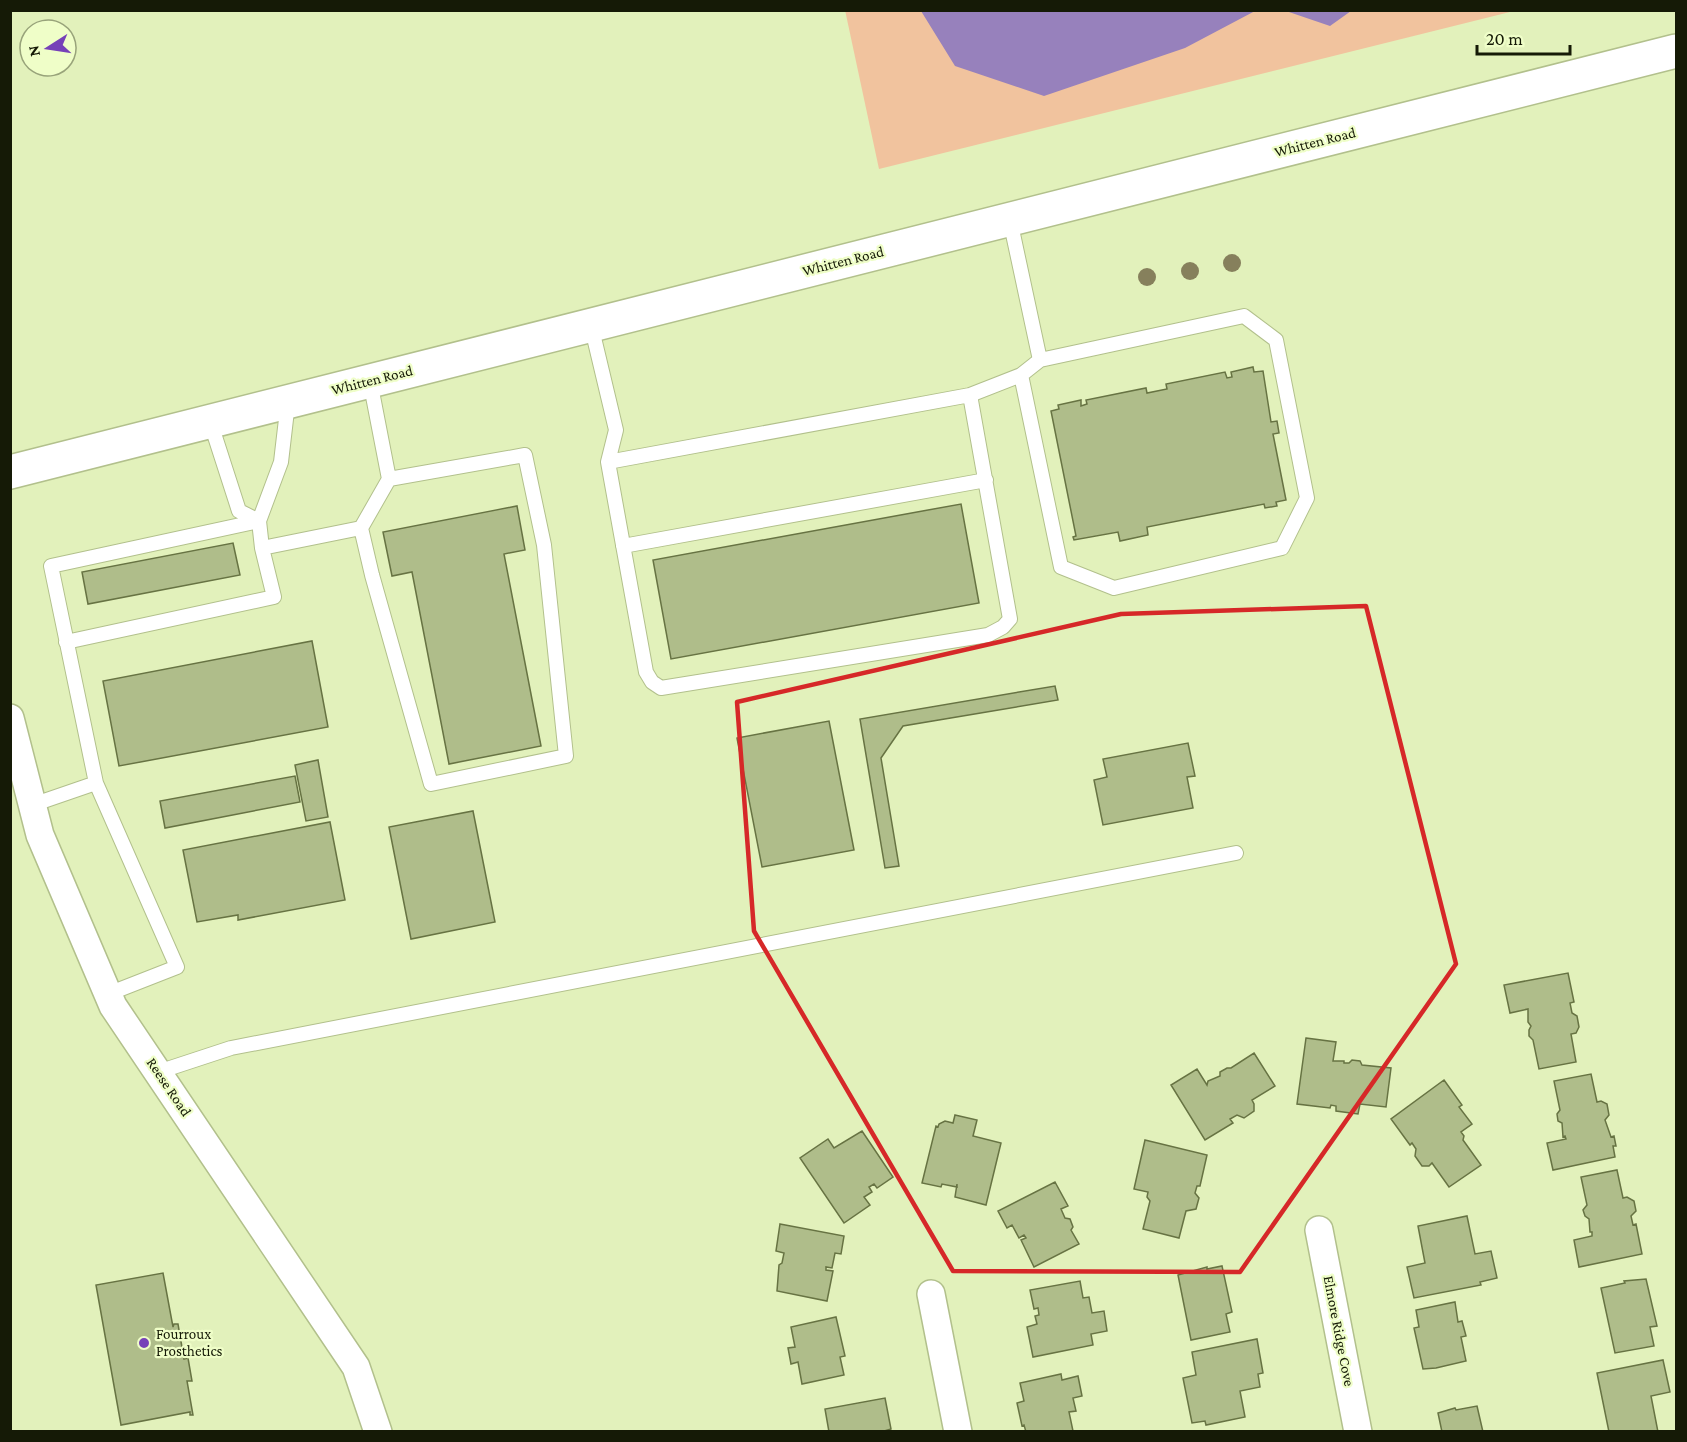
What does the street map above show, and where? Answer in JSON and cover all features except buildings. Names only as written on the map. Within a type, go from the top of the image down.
[{"type":"main road","name":"Whitten Road","points":[[10,472],[1677,51]]},
{"type":"street","name":"Reese Road","points":[[10,718],[40,836],[113,1005],[356,1367],[378,1431]]},
{"type":"street","name":"Elmore Ridge Cove","points":[[1319,1230],[1358,1431]]},
{"type":"street","points":[[931,1294],[958,1431]]},
{"type":"lane","points":[[1010,219],[1040,360]]},
{"type":"lane","points":[[608,462],[970,395],[1022,375],[1040,360],[1244,316],[1276,340],[1307,498],[1282,548],[1114,588],[1061,567],[1022,375]]},
{"type":"lane","points":[[591,325],[616,430],[608,462],[646,672],[652,682],[661,688],[988,635],[1003,627],[1010,619],[970,395]]},
{"type":"lane","points":[[370,381],[389,479],[362,528],[372,575],[431,784],[566,756],[544,545],[525,456],[389,479]]},
{"type":"lane","points":[[66,642],[274,597],[262,548],[259,521],[281,462],[288,402]]},
{"type":"lane","points":[[210,421],[239,511],[259,521]]},
{"type":"lane","points":[[623,546],[986,480]]},
{"type":"lane","points":[[108,994],[177,967],[96,783],[51,566],[259,521]]},
{"type":"lane","points":[[262,548],[362,528]]},
{"type":"lane","points":[[32,805],[96,783]]},
{"type":"lane","points":[[158,1072],[231,1048],[1236,853]]},
{"type":"highlighted area","points":[[1366,606],[1456,964],[1240,1272],[953,1271],[754,931],[737,702],[1121,614]]},
{"type":"shaded area","points":[[845,10],[1514,11],[879,169]]},
{"type":"shaded area","points":[[1351,10],[1330,26],[1286,11]]},
{"type":"shaded area","points":[[921,11],[1255,11],[1185,48],[1044,96],[955,66]]},
{"type":"place","name":"Fourroux Prosthetics","points":[[144,1343]]}]
